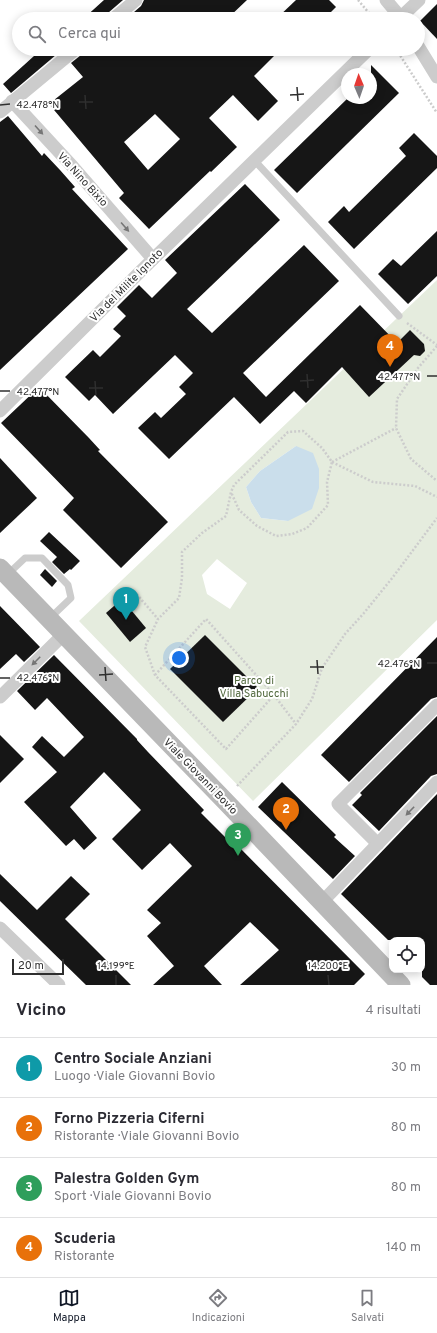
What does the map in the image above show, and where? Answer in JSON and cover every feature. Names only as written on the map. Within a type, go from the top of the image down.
[{"type":"main road","name":"Viale Giovanni Bovio","points":[[4,572],[401,985]]},
{"type":"street","points":[[121,12],[136,0]]},
{"type":"street","points":[[386,0],[395,12]]},
{"type":"street","points":[[406,12],[419,0]]},
{"type":"street","points":[[0,112],[67,56]]},
{"type":"street","name":"Via del Milite Ignoto","points":[[0,411],[153,258],[362,56]]},
{"type":"street","points":[[424,56],[437,77]]},
{"type":"street","name":"Via Nino Bixio","points":[[12,101],[73,167],[153,258]]},
{"type":"street","points":[[0,697],[64,634]]},
{"type":"street","points":[[378,844],[338,804],[437,705]]},
{"type":"street","points":[[322,902],[437,782]]},
{"type":"street","points":[[0,928],[59,985]]},
{"type":"lane","points":[[254,160],[399,316]]},
{"type":"lane","points":[[4,572],[24,558],[42,558],[68,585],[71,598],[49,619]]},
{"type":"path","points":[[358,0],[368,12]]},
{"type":"path","points":[[400,56],[437,113]]},
{"type":"path","points":[[399,316],[437,346],[418,368],[397,399],[396,428],[410,459],[437,480]]},
{"type":"path","points":[[231,492],[239,510],[257,526],[276,536],[292,534],[307,528],[328,505],[327,482],[332,462],[396,428]]},
{"type":"path","points":[[274,695],[226,749],[155,675],[145,647],[158,620],[179,598],[182,578],[182,552],[202,532],[226,516],[234,485],[288,432],[303,431],[322,448],[332,462],[372,482],[415,486],[437,497]]},
{"type":"path","points":[[237,786],[296,724],[312,699],[322,668],[344,634],[369,607],[437,518]]},
{"type":"path","points":[[134,591],[158,620]]},
{"type":"path","points":[[155,675],[206,620],[274,695],[296,724]]},
{"type":"green space","name":"Parco di Villa Sabucchi","points":[[437,280],[437,620],[253,801],[79,621]],"holes":[[[296,446],[288,521],[261,518],[251,502],[246,487],[260,471]],[[217,559],[247,583],[230,609],[207,594],[202,575]]]},
{"type":"water","points":[[296,446],[313,453],[319,469],[319,488],[312,509],[288,521],[261,518],[251,502],[246,487],[260,471]]},
{"type":"building","points":[[104,0],[123,0],[109,12],[91,12]]},
{"type":"building","points":[[144,0],[247,0],[234,12],[134,12],[141,6]]},
{"type":"building","points":[[296,0],[329,0],[336,7],[331,12],[283,12]]},
{"type":"building","points":[[437,4],[437,39],[425,26],[425,16]]},
{"type":"building","points":[[34,56],[55,56],[11,93],[3,84]]},
{"type":"building","points":[[80,56],[274,56],[254,76],[278,101],[258,121],[233,95],[209,118],[237,147],[149,229],[119,198],[124,193],[49,104],[83,77],[71,63]],"holes":[[[155,114],[180,139],[148,170],[124,142]]]},
{"type":"building","points":[[377,71],[399,93],[297,193],[274,170],[342,104],[377,104]]},
{"type":"building","points":[[8,116],[42,156],[44,153],[60,170],[75,187],[72,189],[128,249],[0,370],[0,122]]},
{"type":"building","points":[[414,133],[437,156],[437,168],[354,249],[328,222],[344,206],[349,212],[406,156],[399,148]]},
{"type":"building","points":[[245,184],[280,220],[187,309],[212,333],[304,245],[339,281],[243,373],[266,397],[360,305],[397,343],[410,330],[424,344],[425,351],[420,356],[414,355],[369,397],[342,367],[306,403],[294,391],[260,424],[234,397],[169,459],[138,428],[155,412],[161,418],[186,394],[179,387],[193,373],[175,355],[113,414],[95,395],[89,401],[65,377],[93,350],[100,357],[121,336],[113,329],[126,316],[117,307],[139,285],[152,298],[177,273],[165,260]]},
{"type":"building","points":[[437,231],[437,276],[408,304],[378,274],[393,259],[401,266]]},
{"type":"building","points":[[39,387],[100,450],[98,451],[168,522],[121,568],[63,510],[74,498],[1,423]]},
{"type":"building","points":[[0,458],[37,498],[0,533]]},
{"type":"building","points":[[49,532],[80,561],[71,570],[70,569],[64,574],[52,562],[57,557],[40,541]]},
{"type":"building","points":[[45,569],[57,581],[52,587],[40,575]]},
{"type":"building","points":[[122,599],[146,628],[130,642],[106,613]]},
{"type":"building","points":[[0,606],[40,647],[24,662],[16,654],[0,669]]},
{"type":"building","points":[[205,635],[258,688],[223,722],[170,669]]},
{"type":"building","points":[[437,637],[437,697],[431,699],[349,782],[321,755]]},
{"type":"building","points":[[54,655],[137,739],[204,810],[201,813],[235,847],[237,845],[365,974],[354,985],[240,985],[279,950],[250,922],[204,966],[222,985],[153,985],[174,966],[147,936],[161,923],[147,910],[192,866],[170,843],[142,870],[112,839],[141,810],[104,772],[70,807],[97,838],[84,850],[74,839],[66,846],[24,802],[57,772],[32,747],[42,736],[64,757],[84,737],[47,698],[35,710],[17,691]]},
{"type":"building","points":[[437,716],[437,774],[431,776],[379,831],[352,805],[362,795],[360,793]]},
{"type":"building","points":[[0,735],[24,759],[0,783]]},
{"type":"building","points":[[282,782],[336,835],[334,837],[355,856],[333,879],[258,807]]},
{"type":"building","points":[[437,794],[437,985],[430,985],[422,977],[422,973],[425,973],[425,937],[389,937],[388,940],[341,894]]},
{"type":"building","points":[[0,874],[37,910],[71,876],[90,894],[65,919],[131,985],[86,985],[0,901]]},
{"type":"place","name":"Scuderia","points":[[390,367]]},
{"type":"place","name":"Centro Sociale Anziani","points":[[126,620]]},
{"type":"place","name":"Forno Pizzeria Ciferni","points":[[286,830]]},
{"type":"place","name":"Palestra Golden Gym","points":[[238,856]]}]
